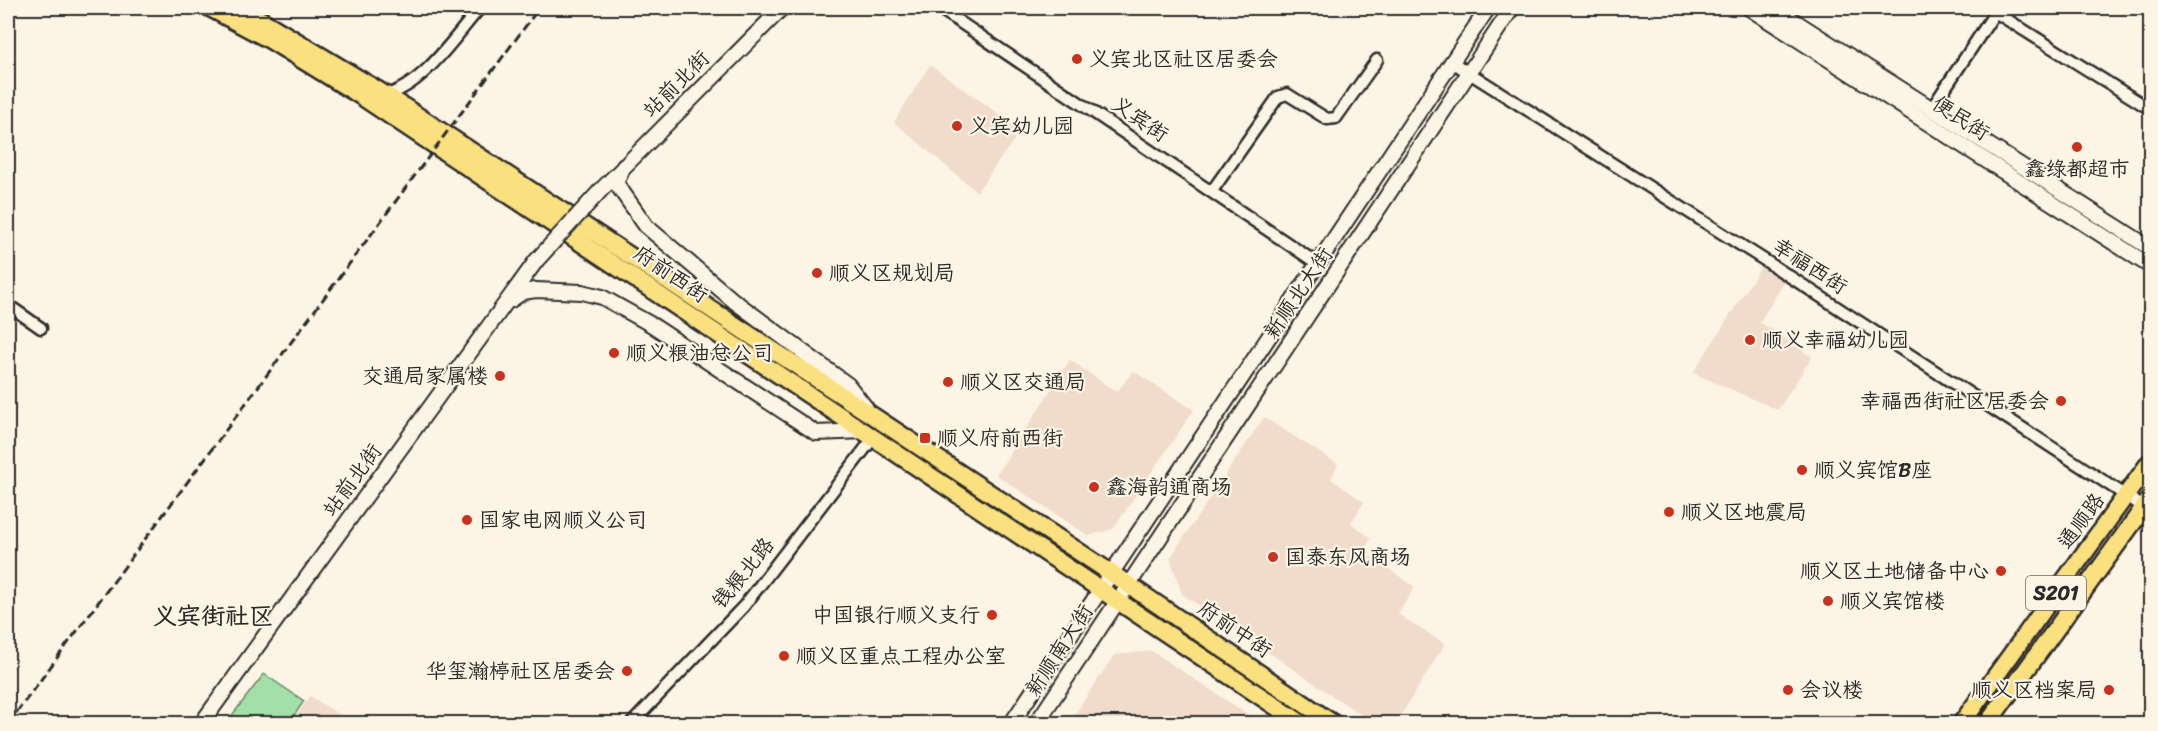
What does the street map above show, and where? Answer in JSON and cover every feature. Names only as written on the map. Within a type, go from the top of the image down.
[{"type":"main road","name":"府前西街","points":[[210,8],[270,40],[361,96],[870,428],[1111,573]]},
{"type":"main road","name":"府前西街","points":[[241,8],[263,13],[386,95],[1100,589]]},
{"type":"main road","name":"站前北街","points":[[201,723],[536,261],[624,166],[782,8]]},
{"type":"main road","name":"新顺北大街","points":[[1100,589],[1488,8]]},
{"type":"main road","name":"新顺北大街","points":[[1118,600],[1512,8]]},
{"type":"main road","name":"便民街","points":[[1749,8],[2151,266]]},
{"type":"main road","name":"便民街","points":[[1774,8],[2151,248]]},
{"type":"main road","points":[[501,309],[523,292],[537,290],[582,292],[603,297],[651,325],[816,433],[870,428],[848,385],[734,302],[646,226],[616,183],[624,166]]},
{"type":"main road","name":"通顺路","points":[[1961,723],[2151,462]]},
{"type":"main road","name":"S201","points":[[1987,723],[2148,506]]},
{"type":"main road","name":"府前中街","points":[[1111,573],[1334,723]]},
{"type":"main road","name":"府前中街","points":[[1100,589],[1302,723]]},
{"type":"main road","name":"新顺南大街","points":[[1011,723],[1100,589]]},
{"type":"main road","name":"新顺南大街","points":[[1036,723],[1118,600]]},
{"type":"street","points":[[386,95],[404,87],[428,68],[480,8]]},
{"type":"street","name":"义宾街","points":[[939,8],[1318,264]]},
{"type":"street","points":[[1932,108],[1997,10],[2151,110]]},
{"type":"street","points":[[1212,191],[1278,97],[1287,94],[1327,119],[1336,118],[1377,60]]},
{"type":"street","name":"幸福西街","points":[[1452,62],[1769,262],[2127,496],[2148,506]]},
{"type":"street","points":[[8,305],[40,328]]},
{"type":"street","name":"钱粮北路","points":[[631,723],[744,606],[870,428]]},
{"type":"shaded area","name":"义宾幼儿园","points":[[930,65],[1021,130],[977,192],[894,122]]},
{"type":"shaded area","name":"顺义幸福幼儿园","points":[[1762,265],[1785,281],[1760,322],[1812,357],[1778,410],[1693,373]]},
{"type":"shaded area","points":[[1070,360],[1117,392],[1133,371],[1194,410],[1113,529],[1089,536],[996,475]]},
{"type":"shaded area","name":"国泰东风商场","points":[[1264,417],[1338,464],[1331,479],[1364,502],[1351,523],[1371,538],[1364,552],[1415,587],[1398,614],[1445,644],[1396,723],[1373,723],[1182,594],[1170,558]]},
{"type":"shaded area","points":[[1152,651],[1261,723],[1069,723],[1114,655]]},
{"type":"shaded area","points":[[310,696],[352,723],[291,723]]},
{"type":"green space","points":[[264,674],[304,701],[289,723],[226,723]]},
{"type":"railway","points":[[8,724],[539,8]]},
{"type":"place","name":"义宾北区社区居委会","points":[[1077,59]]},
{"type":"place","name":"义宾幼儿园","points":[[957,126]]},
{"type":"place","name":"鑫绿都超市","points":[[2077,147]]},
{"type":"place","name":"顺义区规划局","points":[[817,273]]},
{"type":"place","name":"顺义幸福幼儿园","points":[[1750,340]]},
{"type":"place","name":"顺义粮油总公司","points":[[614,353]]},
{"type":"place","name":"交通局家属楼","points":[[500,376]]},
{"type":"place","name":"顺义区交通局","points":[[948,382]]},
{"type":"place","name":"幸福西街社区居委会","points":[[2061,401]]},
{"type":"place","name":"顺义府前西街","points":[[925,438]]},
{"type":"place","name":"顺义宾馆B座","points":[[1802,470]]},
{"type":"place","name":"鑫海韵通商场","points":[[1094,487]]},
{"type":"place","name":"顺义区地震局","points":[[1669,512]]},
{"type":"place","name":"国家电网顺义公司","points":[[467,520]]},
{"type":"place","name":"国泰东风商场","points":[[1273,557]]},
{"type":"place","name":"顺义区土地储备中心","points":[[2001,571]]},
{"type":"place","name":"顺义宾馆楼","points":[[1828,601]]},
{"type":"place","name":"中国银行顺义支行","points":[[992,615]]},
{"type":"place","name":"顺义区重点工程办公室","points":[[784,656]]},
{"type":"place","name":"华玺瀚楟社区居委会","points":[[627,671]]},
{"type":"place","name":"会议楼","points":[[1788,690]]},
{"type":"place","name":"顺义区档案局","points":[[2109,690]]},
{"type":"district","name":"义宾街社区","points":[[213,616]]}]
